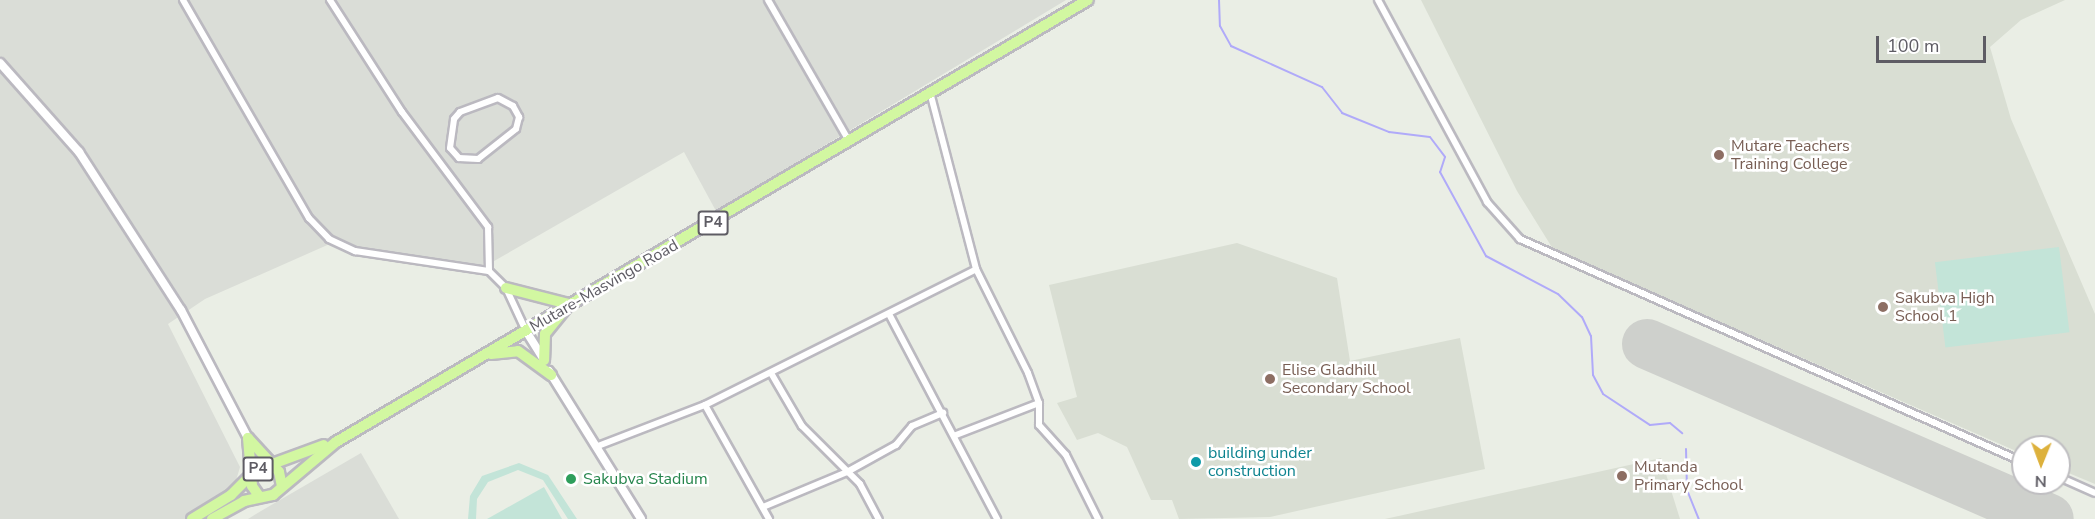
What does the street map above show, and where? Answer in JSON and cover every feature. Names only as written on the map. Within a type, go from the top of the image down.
[{"type":"highway","name":"Mutare-Masvingo Road","points":[[212,519],[259,496],[273,495],[336,442],[569,304],[851,144],[1088,0]]},
{"type":"highway","points":[[506,288],[569,304],[544,334],[544,360]]},
{"type":"highway","points":[[484,355],[518,351],[551,375]]},
{"type":"highway","points":[[248,438],[272,467],[282,486]]},
{"type":"highway","points":[[248,438],[250,479],[259,496]]},
{"type":"highway","name":"Mutare-Masvingo Road","points":[[192,519],[250,479],[260,469],[272,467],[336,442]]},
{"type":"street","points":[[183,0],[309,218],[329,239],[355,251],[489,271],[506,288],[526,331],[551,375],[598,446],[641,519]]},
{"type":"street","points":[[330,0],[402,112],[488,227],[489,271]]},
{"type":"street","points":[[768,0],[851,144]]},
{"type":"street","points":[[1378,0],[1487,202],[1520,239],[2011,457]]},
{"type":"street","points":[[0,63],[79,152],[181,310],[248,438]]},
{"type":"street","points":[[931,96],[976,269],[1039,403],[1040,425],[1066,454],[1098,519]]},
{"type":"street","points":[[498,98],[513,105],[519,117],[507,140],[468,161],[450,148],[449,127],[460,112],[498,98]]},
{"type":"street","points":[[598,446],[705,405],[976,269]]},
{"type":"street","points":[[889,314],[956,435],[997,519]]},
{"type":"street","points":[[771,373],[802,426],[869,495],[879,519]]},
{"type":"street","points":[[956,435],[1039,403]]},
{"type":"street","points":[[705,405],[769,519]]},
{"type":"street","points":[[763,507],[847,472],[896,445],[912,426],[942,413]]},
{"type":"street","points":[[2071,482],[2095,493]]},
{"type":"shaded area","points":[[0,0],[1066,0],[716,211],[684,152],[475,272],[366,252],[341,239],[205,299],[168,324],[240,467],[232,494],[191,519],[0,519]]},
{"type":"shaded area","name":"Mutare Teachers Training College","points":[[1421,0],[2065,0],[2021,20],[1990,47],[2011,119],[2095,314],[2095,484],[2071,474],[2071,435],[2011,435],[2011,449],[1553,249],[1517,191]]},
{"type":"shaded area","name":"Elise Gladhill Secondary School","points":[[1237,243],[1337,278],[1350,361],[1460,338],[1485,469],[1270,517],[1179,519],[1172,500],[1151,500],[1127,447],[1098,433],[1077,440],[1057,403],[1077,397],[1049,285]]},
{"type":"shaded area","points":[[2059,247],[2069,332],[1945,348],[1935,262]]},
{"type":"shaded area","points":[[361,453],[399,519],[248,519],[261,511]]},
{"type":"shaded area","name":"Mutanda Primary School","points":[[1661,458],[1680,519],[1385,519]]},
{"type":"shaded area","points":[[519,463],[548,475],[577,519],[568,519],[543,480],[518,470],[488,482],[477,499],[476,519],[468,519],[470,496],[482,476]]},
{"type":"shaded area","points":[[544,487],[562,519],[487,519]]},
{"type":"waterway","points":[[1219,0],[1220,26],[1231,46],[1322,87],[1342,113],[1389,132],[1430,137],[1445,157],[1440,172],[1486,256],[1558,294],[1582,317],[1591,336],[1593,375],[1603,394],[1650,425],[1670,423],[1682,433]]},
{"type":"waterway","points":[[1686,449],[1687,490],[1699,519]]},
{"type":"runway","points":[[1647,344],[2049,519]]},
{"type":"place","name":"Mutare Teachers Training College","points":[[1719,155]]},
{"type":"place","name":"Sakubva High School 1","points":[[1883,307]]},
{"type":"place","name":"Elise Gladhill Secondary School","points":[[1270,379]]},
{"type":"place","name":"building under construction","points":[[1196,462]]},
{"type":"place","name":"Mutanda Primary School","points":[[1622,476]]},
{"type":"place","name":"Sakubva Stadium","points":[[571,479]]}]
